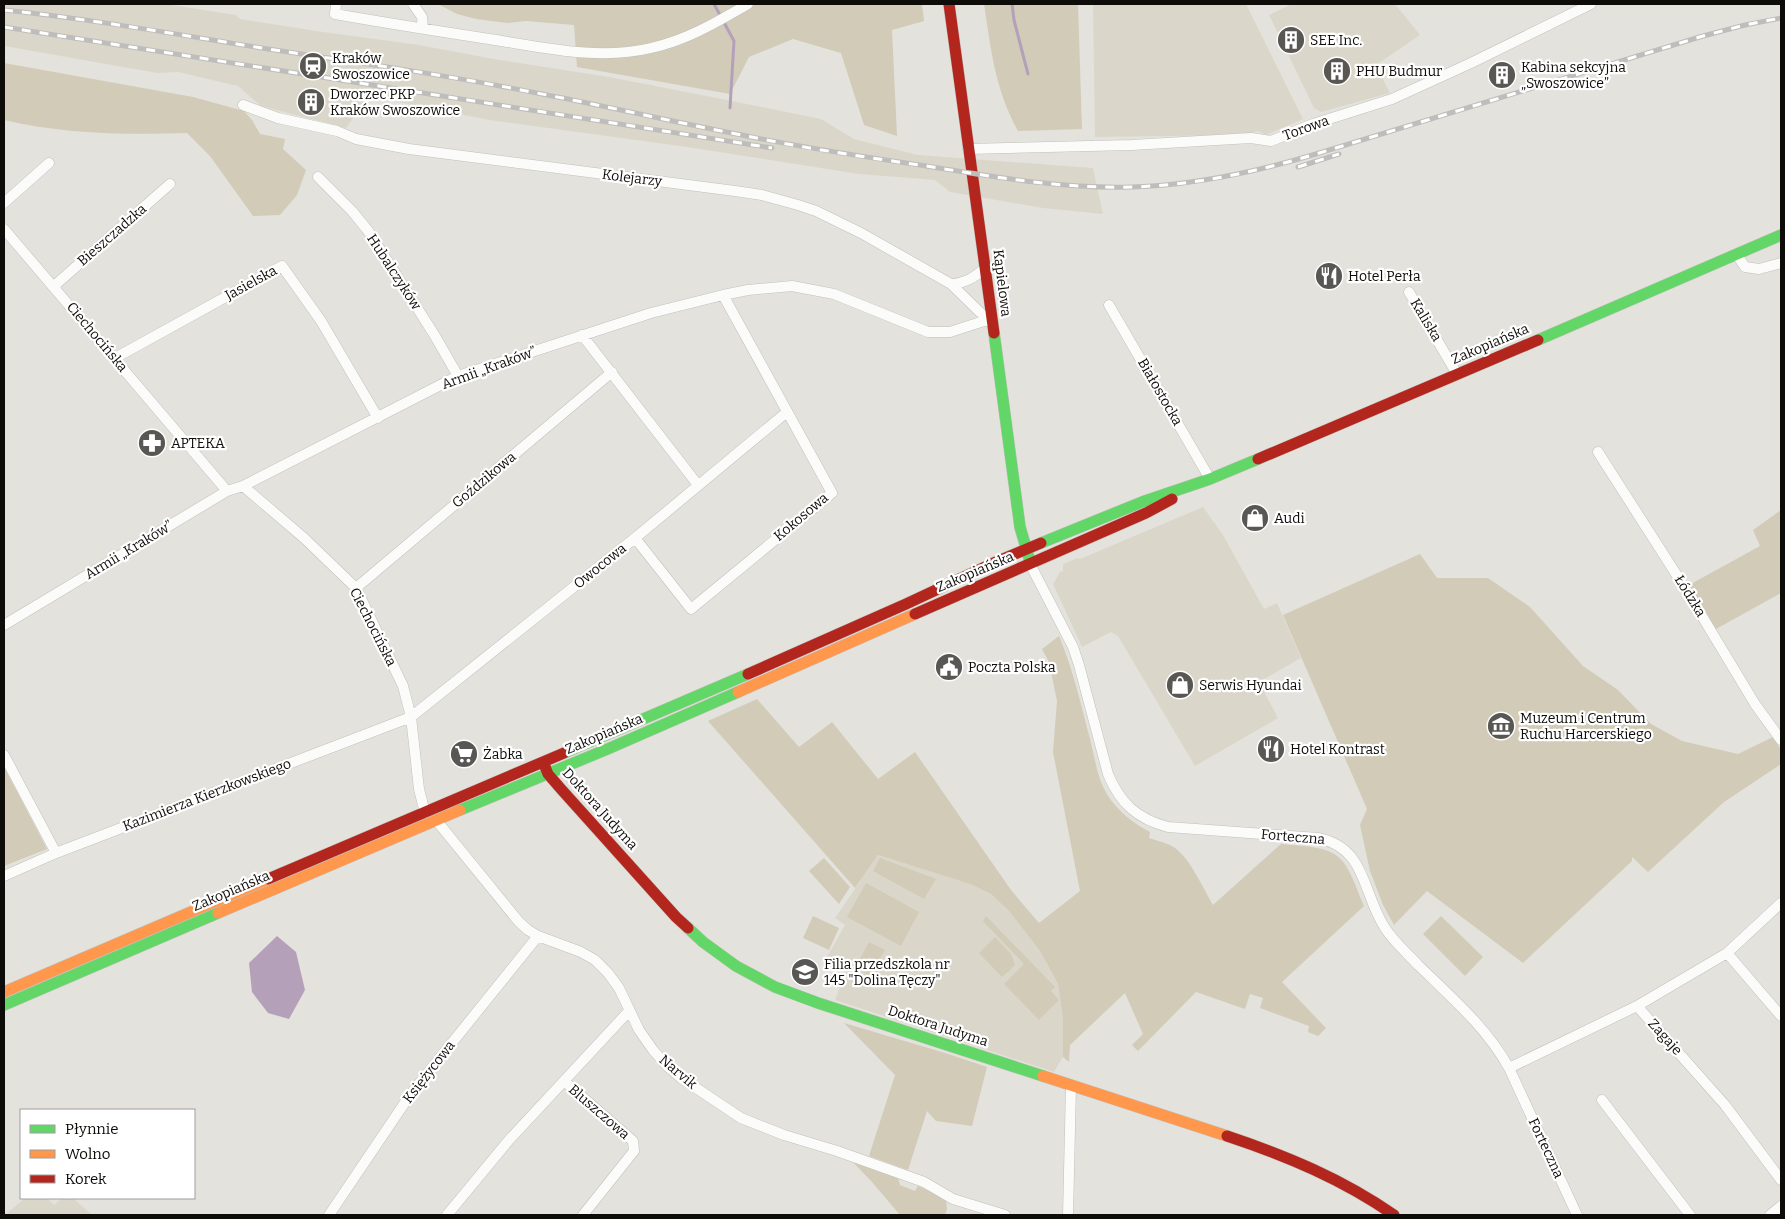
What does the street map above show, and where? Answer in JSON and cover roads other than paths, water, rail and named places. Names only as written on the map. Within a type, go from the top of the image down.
[{"type":"main road","name":"Kąpielowa","points":[[949,4],[985,268],[989,322],[1020,527],[1030,564]]},
{"type":"main road","name":"Zakopiańska","points":[[4,992],[785,657],[998,561],[1142,502],[1210,479],[1781,235]]},
{"type":"main road","name":"Zakopiańska","points":[[4,1005],[548,774],[1030,564],[1146,513],[1210,479]]},
{"type":"main road","name":"Doktora Judyma","points":[[542,761],[548,774],[676,917],[703,942],[736,966],[775,987],[818,1003],[1269,1150],[1311,1166],[1348,1185],[1394,1215]]},
{"type":"street","points":[[413,4],[420,15],[423,28]]},
{"type":"street","points":[[335,9],[423,28],[561,50],[607,53],[651,48],[691,35],[748,4]]},
{"type":"street","name":"Torowa","points":[[968,149],[1132,145],[1251,138],[1271,141],[1313,124],[1392,99],[1471,63],[1590,4]]},
{"type":"street","name":"Kolejarzy","points":[[243,105],[278,118],[337,131],[356,139],[409,149],[735,191],[781,200],[816,211],[861,232],[951,284],[989,322]]},
{"type":"street","points":[[4,203],[49,163]]},
{"type":"street","name":"Hubalczyków","points":[[318,176],[352,211],[369,232],[458,376]]},
{"type":"street","name":"Bieszczadzka","points":[[54,286],[170,184]]},
{"type":"street","name":"Ciechocińska","points":[[4,229],[227,491]]},
{"type":"street","points":[[1737,255],[1744,267],[1759,269],[1781,263]]},
{"type":"street","name":"Jasielska","points":[[115,358],[282,266],[321,321],[378,418]]},
{"type":"street","points":[[951,284],[971,280],[985,268]]},
{"type":"street","name":"Armii „Kraków”","points":[[4,624],[227,491],[243,486],[458,376],[651,313],[723,295],[792,286],[834,294],[928,332],[950,332],[989,322]]},
{"type":"street","name":"Kaliska","points":[[1409,292],[1457,374]]},
{"type":"street","name":"Kokosowa","points":[[635,538],[691,609],[832,493],[723,295]]},
{"type":"street","name":"Białostocka","points":[[1109,305],[1210,479]]},
{"type":"street","points":[[582,335],[698,485]]},
{"type":"street","name":"Goździkowa","points":[[356,588],[612,372]]},
{"type":"street","name":"Owocowa","points":[[411,717],[635,538],[787,412]]},
{"type":"street","name":"Łódzka","points":[[1598,452],[1675,572],[1755,704],[1781,740]]},
{"type":"street","name":"Ciechocińska","points":[[243,486],[304,538],[356,588],[402,686],[411,717],[419,789],[424,813]]},
{"type":"street","name":"Forteczna","points":[[1030,564],[1073,647],[1108,774],[1113,787],[1130,808],[1152,823],[1168,827],[1318,838],[1330,840],[1348,852],[1360,869],[1370,899],[1385,929],[1395,942],[1486,1032],[1499,1050],[1577,1215]]},
{"type":"street","name":"Kazimierza Kierzkowskiego","points":[[4,876],[56,853],[411,717]]},
{"type":"street","points":[[4,755],[56,853]]},
{"type":"street","name":"Narvik","points":[[436,820],[519,922],[538,936],[581,952],[595,960],[608,973],[619,988],[629,1011],[653,1050],[681,1078],[741,1118],[784,1136],[837,1151],[924,1182],[953,1199],[1005,1215]]},
{"type":"street","points":[[1637,1006],[1727,953],[1781,904]]},
{"type":"street","name":"Księżycowa","points":[[329,1215],[410,1095],[538,936]]},
{"type":"street","points":[[1727,953],[1781,1016]]},
{"type":"street","name":"Zagaje","points":[[1509,1068],[1637,1006],[1725,1105],[1781,1180]]},
{"type":"street","name":"Bluszczowa","points":[[447,1215],[509,1140],[629,1011]]},
{"type":"street","name":"Bluszczowa","points":[[564,1081],[633,1141],[634,1151],[583,1215]]},
{"type":"street","points":[[1068,1215],[1071,1086]]},
{"type":"street","points":[[1602,1100],[1690,1215]]},
{"type":"street","points":[[1770,1215],[1781,1206]]},
{"type":"waterway","points":[[714,4],[734,41],[730,108]]},
{"type":"waterway","points":[[1012,4],[1014,20],[1028,74]]},
{"type":"railway","points":[[4,10],[103,23],[446,76],[834,152],[1029,181],[1106,187],[1179,184],[1271,166],[1703,36],[1781,18]]},
{"type":"railway","points":[[4,27],[772,148]]},
{"type":"railway","points":[[1298,167],[1339,154]]},
{"type":"place","name":"SEE Inc.","points":[[1291,40]]},
{"type":"place","name":"Kraków Swoszowice","points":[[313,66]]},
{"type":"place","name":"PHU Budmur","points":[[1337,71]]},
{"type":"place","name":"Kabina sekcyjna „Swoszowice”","points":[[1502,75]]},
{"type":"place","name":"Dworzec PKP Kraków Swoszowice","points":[[311,102]]},
{"type":"place","name":"Hotel Perła","points":[[1329,276]]},
{"type":"place","name":"APTEKA","points":[[152,443]]},
{"type":"place","name":"Audi","points":[[1255,518]]},
{"type":"place","name":"Poczta Polska","points":[[949,667]]},
{"type":"place","name":"Serwis Hyundai","points":[[1180,685]]},
{"type":"place","name":"Muzeum i Centrum Ruchu Harcerskiego","points":[[1501,726]]},
{"type":"place","name":"Hotel Kontrast","points":[[1271,749]]},
{"type":"place","name":"Żabka","points":[[464,754]]},
{"type":"place","name":"Filia przedszkola nr 145 \"Dolina Tęczy\"","points":[[805,972]]}]
